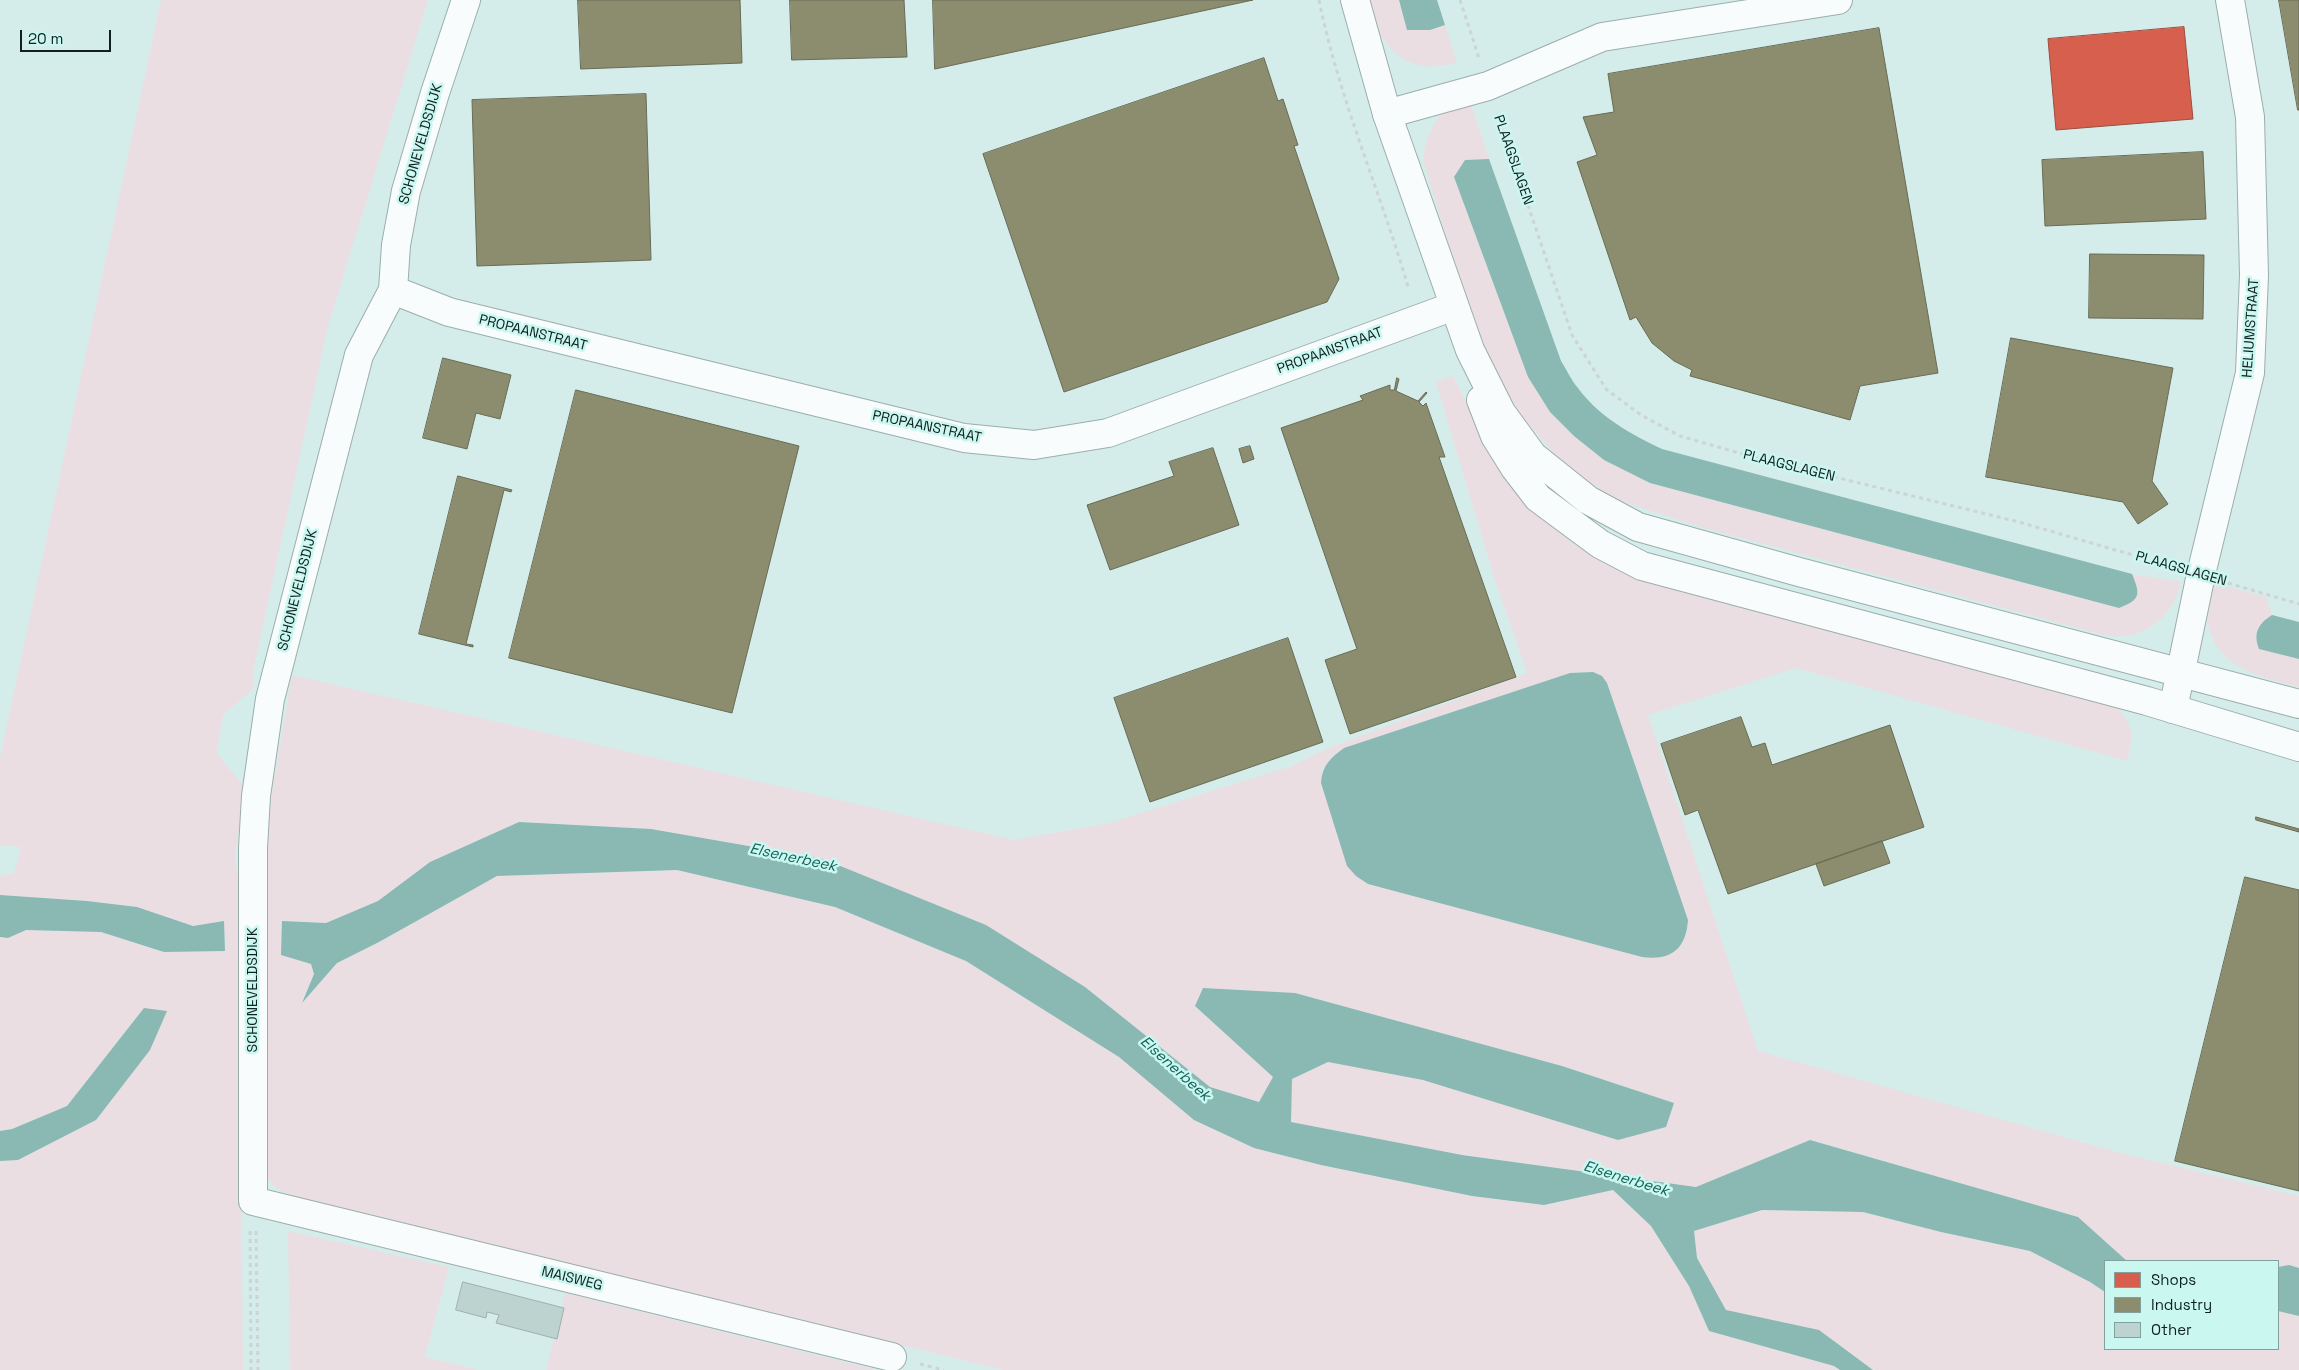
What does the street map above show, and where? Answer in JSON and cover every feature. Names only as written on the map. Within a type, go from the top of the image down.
[{"type":"street","name":"SCHONEVELDSDIJK","points":[[253,1201],[253,848],[256,796],[270,698],[359,355],[392,290],[396,245],[406,191],[435,92],[466,0]]},
{"type":"street","points":[[1356,0],[1387,114],[1470,350],[1501,412],[1533,456],[1588,500],[1638,527],[1799,572],[2299,704]]},
{"type":"street","points":[[1387,114],[1488,86],[1602,37],[1838,0]]},
{"type":"street","name":"HELIUMSTRAAT","points":[[2173,709],[2201,574],[2250,373],[2254,274],[2250,117],[2230,0]]},
{"type":"street","name":"PROPAANSTRAAT","points":[[392,290],[449,312],[964,438],[1034,445],[1108,433],[1454,306]]},
{"type":"street","points":[[1470,350],[1483,410],[1495,436],[1515,468],[1538,498],[1600,544],[1642,566],[2173,709],[2299,747]]},
{"type":"street","name":"MAISWEG","points":[[253,1201],[892,1357]]},
{"type":"path","points":[[1319,0],[1324,24],[1354,124],[1403,268],[1418,319]]},
{"type":"path","name":"PLAAGSLAGEN","points":[[1460,0],[1572,335],[1606,389],[1641,416],[1680,436],[1753,457],[2019,522],[2299,604]]},
{"type":"path","points":[[251,1370],[250,1231],[253,1201]]},
{"type":"path","points":[[253,1201],[256,1231],[258,1370]]},
{"type":"shaded area","points":[[161,0],[428,0],[328,326],[254,667],[253,689],[223,715],[217,753],[245,788],[235,856],[238,878],[243,1370],[0,1370],[0,1161],[18,1160],[96,1120],[144,1008],[67,1106],[11,1129],[0,1131],[0,937],[8,938],[26,930],[101,932],[164,952],[225,951],[224,922],[193,926],[137,907],[87,901],[0,895],[0,876],[14,873],[21,847],[0,845],[0,757]]},
{"type":"shaded area","points":[[1369,0],[1399,0],[1399,4],[1430,30],[1445,25],[1457,63],[1423,66],[1407,61],[1398,55],[1390,48],[1379,31]]},
{"type":"shaded area","points":[[1471,104],[1489,159],[1465,160],[1454,177],[1528,377],[1550,412],[1574,436],[1604,460],[1650,483],[2119,608],[2132,603],[2138,589],[2132,574],[2181,582],[2172,606],[2155,624],[2145,630],[2134,634],[2108,636],[1704,528],[1620,501],[1587,481],[1558,458],[1526,421],[1502,386],[1482,345],[1461,287],[1424,163],[1424,155],[1428,136],[1441,113]]},
{"type":"shaded area","points":[[1453,376],[1480,430],[1577,544],[1602,561],[1642,578],[2113,705],[2120,711],[2129,724],[2131,737],[2127,761],[1796,668],[1648,715],[1758,1051],[2117,1152],[2299,1196],[2299,1268],[2289,1265],[2279,1267],[2279,1260],[2126,1260],[2078,1217],[1811,1140],[1696,1187],[1462,1155],[1301,1124],[1290,1121],[1292,1079],[1328,1062],[1423,1080],[1674,1103],[1562,1066],[1295,993],[1253,1058],[1273,1078],[1259,1102],[1210,1087],[1085,987],[823,859],[651,829],[519,822],[430,862],[378,901],[326,923],[283,921],[281,955],[311,964],[314,974],[302,1001],[337,963],[379,942],[497,876],[677,870],[835,907],[966,961],[1119,1057],[1194,1120],[1254,1148],[1321,1165],[1472,1196],[1544,1205],[1613,1190],[1651,1226],[1689,1286],[1709,1331],[1834,1366],[1840,1370],[1003,1370],[290,1196],[272,1185],[265,1173],[266,853],[272,792],[292,675],[1014,840],[1109,823],[1292,766],[1324,750],[1527,673],[1493,574],[1436,382]],"holes":[[[1593,672],[1607,683],[1688,920],[1687,934],[1642,957],[1368,884],[1321,772],[1332,756],[1344,748],[1570,673]]]},
{"type":"shaded area","points":[[2215,583],[2266,597],[2272,615],[2258,629],[2257,643],[2259,649],[2299,659],[2299,687],[2247,671],[2229,660],[2221,651],[2214,641],[2208,619],[2210,595]]},
{"type":"shaded area","points":[[1762,1210],[1863,1212],[1941,1232],[2030,1251],[2090,1282],[2104,1291],[2104,1350],[2279,1350],[2279,1311],[2299,1316],[2299,1370],[1873,1370],[1818,1330],[1726,1310],[1697,1258],[1693,1231]]},
{"type":"shaded area","points":[[288,1231],[449,1267],[425,1357],[479,1370],[290,1370]]},
{"type":"shaded area","points":[[565,1293],[877,1370],[546,1370]]},
{"type":"water","points":[[1399,0],[1437,0],[1445,25],[1430,30],[1407,30]]},
{"type":"water","points":[[1489,159],[1561,361],[1573,382],[1586,398],[1616,424],[1662,449],[2132,574],[2137,587],[2135,599],[2119,608],[1650,483],[1604,460],[1574,436],[1550,412],[1528,377],[1454,177],[1465,160]]},
{"type":"water","points":[[2272,615],[2299,622],[2299,659],[2259,649],[2257,643],[2258,629]]},
{"type":"water","points":[[1593,672],[1602,676],[1607,683],[1688,920],[1684,939],[1675,951],[1661,957],[1642,957],[1368,884],[1356,876],[1347,866],[1321,783],[1325,767],[1344,748],[1570,673]]},
{"type":"water","name":"Elsenerbeek","points":[[519,822],[651,829],[823,859],[986,925],[1085,987],[1210,1087],[1259,1102],[1273,1077],[1195,1006],[1203,988],[1295,993],[1562,1066],[1674,1103],[1666,1127],[1618,1140],[1423,1080],[1328,1062],[1292,1079],[1291,1122],[1462,1155],[1696,1187],[1810,1140],[2078,1217],[2126,1260],[2104,1260],[2104,1291],[2030,1251],[1941,1232],[1863,1212],[1762,1210],[1694,1231],[1697,1258],[1726,1310],[1819,1330],[1873,1370],[1840,1370],[1834,1366],[1709,1331],[1689,1286],[1651,1226],[1613,1190],[1544,1205],[1472,1196],[1321,1165],[1254,1148],[1194,1120],[1119,1057],[966,961],[835,907],[677,870],[497,876],[379,942],[337,963],[302,1003],[314,974],[311,964],[281,955],[282,921],[326,923],[378,901],[430,862]]},
{"type":"water","points":[[0,895],[87,901],[137,907],[193,926],[224,921],[225,951],[164,952],[101,932],[26,930],[8,938],[0,937]]},
{"type":"water","points":[[144,1008],[167,1011],[150,1050],[96,1120],[18,1160],[0,1161],[0,1131],[12,1129],[67,1106]]},
{"type":"water","points":[[2289,1265],[2299,1268],[2299,1316],[2279,1311],[2279,1267]]},
{"type":"building: Shops","points":[[2184,27],[2193,119],[2056,130],[2048,39]]},
{"type":"building: Industry","points":[[578,0],[740,0],[742,63],[581,69]]},
{"type":"building: Industry","points":[[790,0],[904,0],[907,57],[792,60]]},
{"type":"building: Industry","points":[[933,0],[1253,0],[935,69]]},
{"type":"building: Industry","points":[[2279,0],[2299,0],[2299,110],[2298,110]]},
{"type":"building: Industry","points":[[1879,28],[1938,373],[1860,386],[1850,420],[1690,376],[1692,370],[1674,361],[1652,343],[1636,317],[1630,320],[1577,162],[1597,155],[1583,117],[1614,112],[1608,74]]},
{"type":"building: Industry","points":[[1264,58],[1278,101],[1283,99],[1298,145],[1294,146],[1339,279],[1327,302],[1064,392],[983,154]]},
{"type":"building: Industry","points":[[646,94],[651,260],[477,266],[472,100]]},
{"type":"building: Industry","points":[[2203,152],[2206,219],[2045,226],[2042,160]]},
{"type":"building: Industry","points":[[2090,254],[2204,255],[2203,319],[2089,318]]},
{"type":"building: Industry","points":[[2011,338],[2173,368],[2152,481],[2168,504],[2138,524],[2123,502],[1986,477]]},
{"type":"building: Industry","points":[[443,358],[511,375],[500,419],[476,413],[467,449],[423,438]]},
{"type":"building: Industry","points":[[1397,378],[1399,379],[1396,391],[1418,401],[1427,393],[1419,402],[1423,406],[1426,403],[1445,457],[1439,457],[1516,677],[1350,734],[1325,660],[1357,649],[1281,428],[1363,400],[1360,396],[1390,385],[1390,390],[1394,390]]},
{"type":"building: Industry","points":[[576,390],[799,446],[732,713],[509,658]]},
{"type":"building: Industry","points":[[1250,446],[1254,459],[1243,463],[1239,449]]},
{"type":"building: Industry","points":[[1213,448],[1239,525],[1110,570],[1087,505],[1174,476],[1169,462]]},
{"type":"building: Industry","points":[[458,476],[512,490],[511,492],[504,490],[466,644],[473,645],[473,647],[419,634]]},
{"type":"building: Industry","points":[[1288,638],[1323,742],[1150,802],[1114,698]]},
{"type":"building: Industry","points":[[1741,717],[1752,747],[1765,743],[1772,765],[1890,725],[1924,827],[1728,894],[1698,810],[1685,815],[1661,744]]},
{"type":"building: Industry","points":[[2256,817],[2299,829],[2299,832],[2256,820]]},
{"type":"building: Industry","points":[[1882,841],[1890,863],[1824,886],[1816,864]]},
{"type":"building: Industry","points":[[2245,877],[2299,890],[2299,1191],[2175,1161]]},
{"type":"building: Other","points":[[463,1282],[564,1308],[557,1339],[496,1323],[499,1315],[487,1312],[486,1318],[456,1310]]}]
